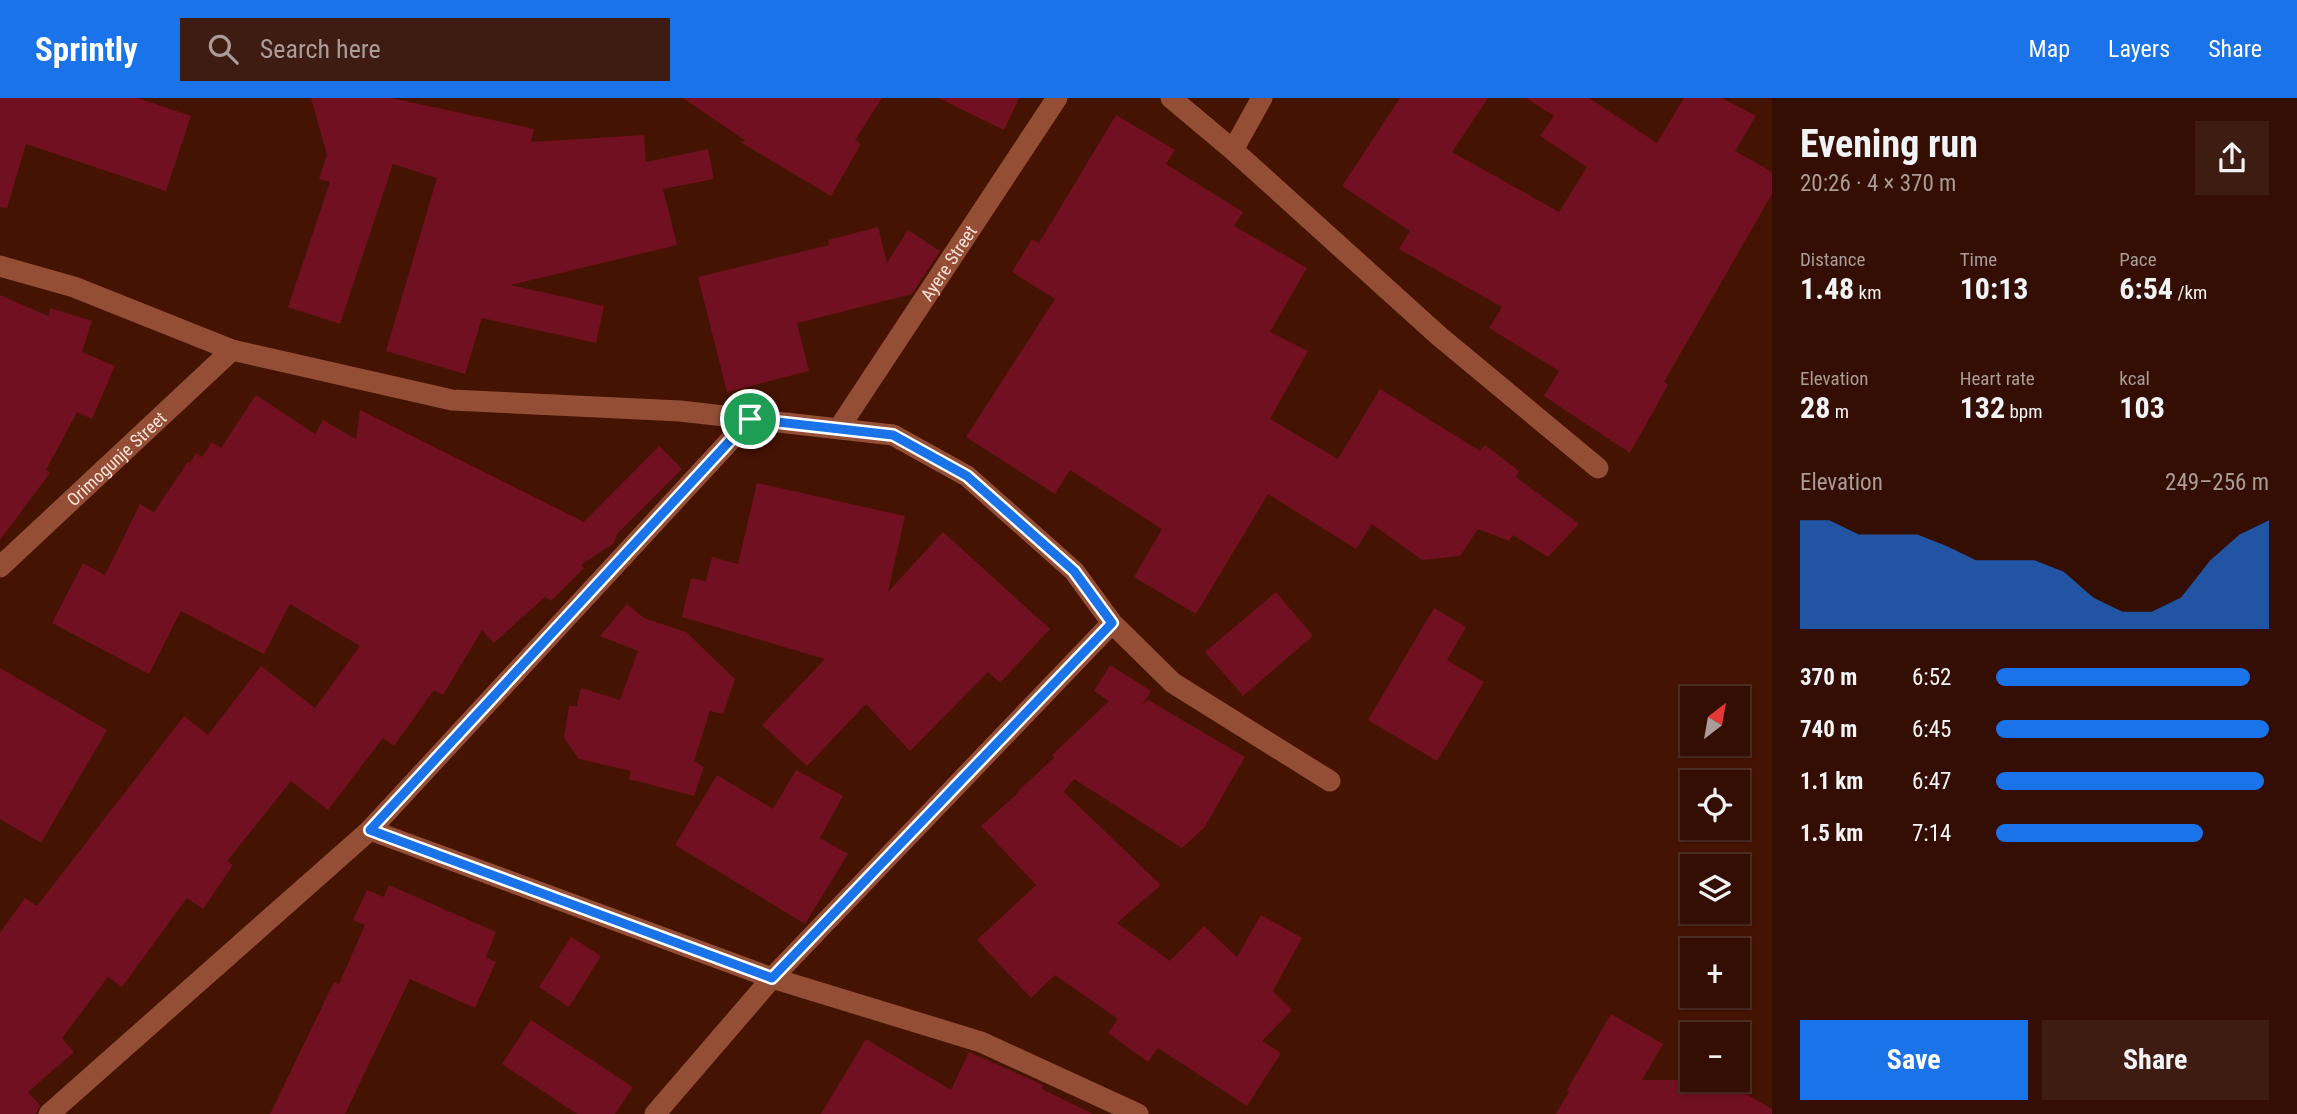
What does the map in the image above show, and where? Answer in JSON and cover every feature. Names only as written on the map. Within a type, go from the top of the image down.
[{"type":"street","name":"Ayere Street","points":[[839,428],[1057,98]]},
{"type":"street","points":[[1171,98],[1233,150],[1438,336],[1598,468]]},
{"type":"street","points":[[1233,150],[1262,98]]},
{"type":"street","points":[[0,266],[74,287],[232,350],[452,400],[680,411],[893,435],[967,476],[1074,571],[1112,623],[1173,683],[1330,781]]},
{"type":"street","name":"Orimogunje Street","points":[[0,567],[232,350]]},
{"type":"street","points":[[49,1114],[370,830],[750,419]]},
{"type":"street","points":[[655,1114],[772,978],[1112,623]]},
{"type":"street","points":[[370,830],[772,978],[981,1042],[1138,1114]]},
{"type":"building","points":[[0,98],[138,98],[191,116],[166,191],[26,144],[7,208],[0,207]]},
{"type":"building","points":[[311,98],[392,98],[534,129],[531,142],[644,135],[646,162],[708,149],[714,179],[663,189],[677,245],[511,285],[604,306],[596,343],[482,318],[465,374],[386,351],[437,178],[393,164],[340,324],[288,307],[330,182],[319,179],[327,155]]},
{"type":"building","points":[[683,98],[882,98],[855,140],[861,144],[831,196],[740,142],[746,141]]},
{"type":"building","points":[[938,98],[1019,98],[1004,130]]},
{"type":"building","points":[[1400,98],[1488,98],[1452,152],[1559,212],[1587,167],[1540,136],[1554,116],[1526,98],[1589,98],[1657,143],[1684,98],[1722,98],[1756,116],[1735,151],[1772,172],[1772,194],[1664,382],[1668,385],[1630,453],[1544,396],[1559,371],[1489,328],[1502,307],[1399,249],[1410,231],[1342,186]]},
{"type":"building","points":[[1116,115],[1175,150],[1166,164],[1243,212],[1234,226],[1307,268],[1270,332],[1308,351],[1270,419],[1338,459],[1380,389],[1480,451],[1485,445],[1519,471],[1516,477],[1579,524],[1548,557],[1513,535],[1509,541],[1478,529],[1460,556],[1422,560],[1372,524],[1356,549],[1268,494],[1196,614],[1134,577],[1162,529],[1070,470],[1055,494],[966,437],[1055,299],[1012,272],[1032,239],[1039,243]]},
{"type":"building","points":[[878,227],[887,263],[908,230],[940,251],[912,294],[797,323],[809,371],[727,392],[698,277],[829,245],[828,240]]},
{"type":"building","points":[[0,295],[48,316],[50,308],[92,321],[82,352],[115,366],[92,419],[77,412],[46,470],[50,473],[0,540]]},
{"type":"building","points":[[256,395],[315,434],[323,420],[356,439],[360,410],[584,522],[659,446],[682,469],[617,534],[614,543],[581,565],[584,568],[551,601],[545,597],[494,643],[482,630],[443,695],[434,690],[394,746],[383,738],[328,810],[291,781],[227,861],[233,865],[203,909],[187,898],[122,987],[108,977],[62,1038],[74,1052],[28,1092],[40,1105],[36,1114],[0,1114],[0,933],[25,898],[37,906],[184,716],[208,735],[261,666],[315,708],[360,646],[290,604],[264,654],[181,611],[149,674],[52,623],[83,563],[105,575],[140,504],[154,512],[196,453],[202,457],[212,442],[221,448]]},
{"type":"building","points":[[757,483],[905,516],[888,592],[943,532],[1050,629],[1000,683],[988,672],[910,751],[866,704],[807,766],[762,725],[825,659],[682,617],[691,578],[706,581],[712,557],[738,564]]},
{"type":"building","points":[[1276,592],[1313,636],[1243,696],[1205,652]]},
{"type":"building","points":[[627,604],[644,618],[686,632],[735,679],[723,714],[710,711],[694,761],[704,767],[694,796],[629,779],[631,771],[579,759],[564,738],[569,706],[577,706],[581,688],[620,700],[638,651],[600,636]]},
{"type":"building","points":[[1434,608],[1466,627],[1447,660],[1484,682],[1437,761],[1368,720]]},
{"type":"building","points":[[1110,665],[1151,691],[1142,705],[1148,700],[1245,757],[1204,828],[1182,848],[1074,779],[1064,792],[1161,885],[1117,923],[1170,961],[1204,926],[1237,957],[1261,915],[1302,938],[1273,991],[1292,1010],[1262,1041],[1281,1053],[1247,1106],[1158,1048],[1148,1062],[1108,1033],[1118,1019],[1055,975],[1031,998],[977,940],[1036,885],[981,826],[1054,758],[1052,755],[1109,701],[1094,691]]},
{"type":"building","points":[[0,668],[107,730],[41,843],[0,819]]},
{"type":"building","points":[[796,770],[843,796],[820,838],[848,854],[805,924],[675,845],[717,775],[773,809]]},
{"type":"building","points":[[389,885],[496,932],[486,957],[496,962],[475,1008],[410,979],[345,1114],[270,1114],[334,982],[339,984],[365,925],[353,920],[367,890],[384,897]]},
{"type":"building","points":[[571,937],[601,956],[569,1007],[539,987]]},
{"type":"building","points":[[1611,1014],[1663,1044],[1642,1080],[1680,1080],[1680,1092],[1743,1092],[1772,1109],[1772,1114],[1556,1114],[1569,1092],[1567,1090]]},
{"type":"building","points":[[531,1020],[633,1087],[615,1114],[577,1114],[502,1064]]},
{"type":"building","points":[[866,1039],[951,1090],[969,1052],[1043,1085],[1042,1089],[1093,1114],[821,1114]]},
{"type":"route","points":[[750,419],[893,435],[967,476],[1074,571],[1112,623],[772,978],[370,830],[750,419]]}]
